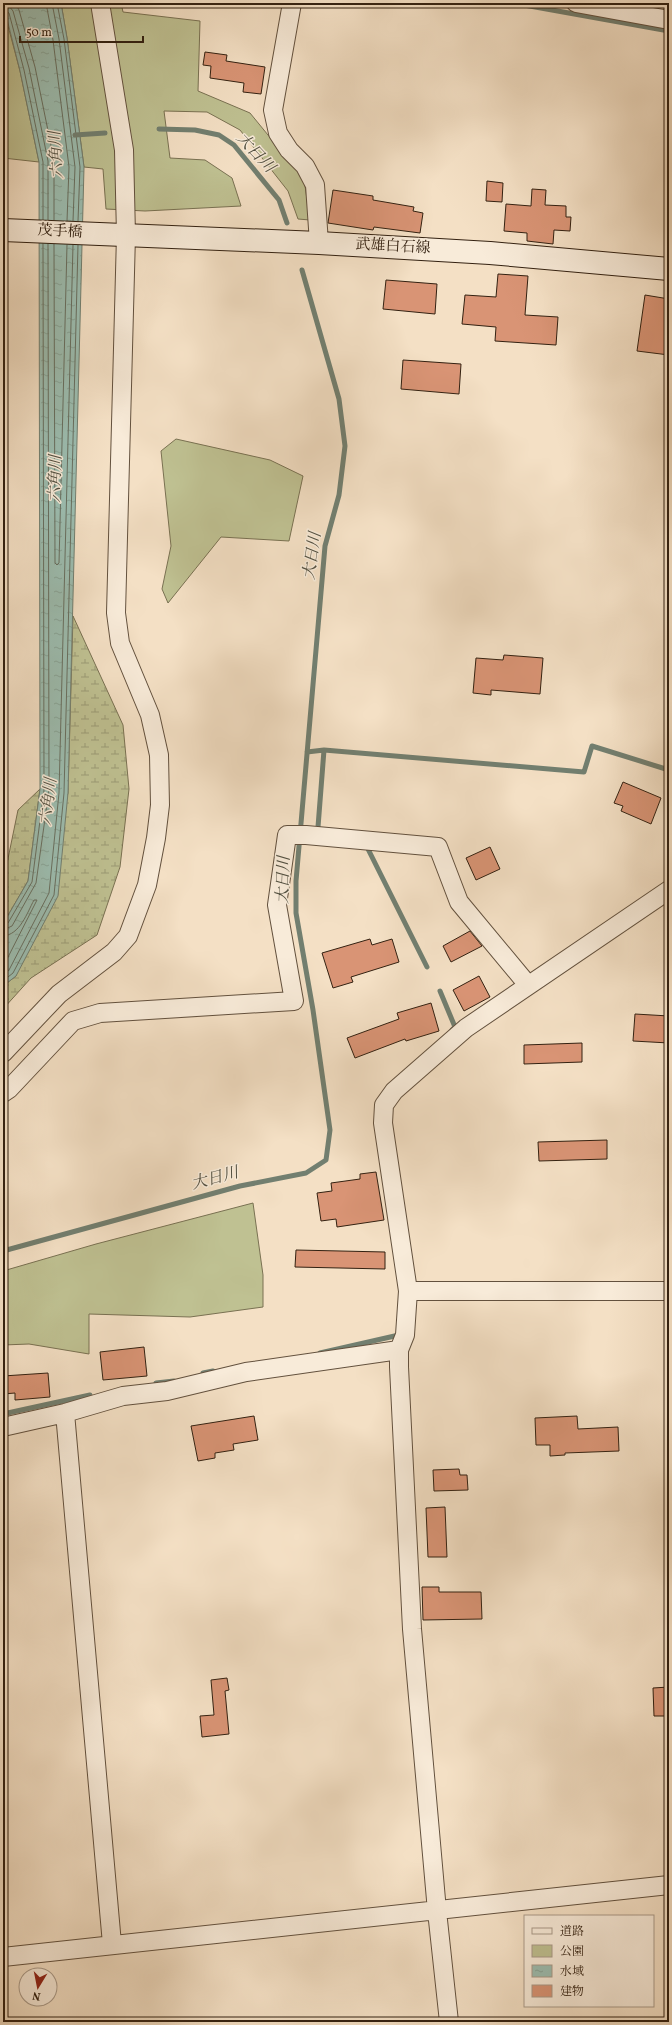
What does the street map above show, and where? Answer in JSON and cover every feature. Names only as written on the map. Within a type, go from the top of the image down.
[{"type":"main road","name":"茂手橋","points":[[3,230],[122,235]]},
{"type":"main road","name":"武雄白石線","points":[[122,235],[319,243],[490,253],[669,269]]},
{"type":"street","points":[[3,1053],[59,994],[114,952],[128,936],[147,885],[156,838],[160,805],[159,755],[150,715],[120,643],[116,613],[124,150],[100,3]]},
{"type":"street","points":[[292,3],[273,110],[278,133],[289,150],[305,166],[315,185],[319,243]]},
{"type":"street","points":[[576,3],[669,20]]},
{"type":"street","points":[[3,1093],[9,1089],[73,1022],[100,1013],[294,1001],[277,905],[287,835],[300,834],[438,847],[459,902],[528,985]]},
{"type":"street","points":[[449,2022],[437,1911],[412,1629],[399,1350],[405,1335],[408,1291],[383,1123],[384,1105],[394,1091],[466,1028],[669,890]]},
{"type":"street","points":[[408,1291],[669,1291]]},
{"type":"street","points":[[3,1427],[65,1413],[123,1396],[167,1391],[246,1372],[399,1350]]},
{"type":"street","points":[[65,1413],[112,1944]]},
{"type":"street","points":[[3,1957],[112,1944],[437,1911],[669,1885]]},
{"type":"green space","points":[[61,3],[121,3],[123,12],[200,21],[198,91],[250,113],[304,179],[310,220],[298,219],[288,191],[240,130],[207,112],[164,111],[170,158],[205,160],[232,178],[241,206],[145,211],[106,209],[103,169],[84,167]]},
{"type":"green space","points":[[3,7],[20,71],[39,162],[3,158]]},
{"type":"green space","points":[[176,439],[270,460],[303,476],[289,541],[221,537],[168,603],[162,589],[171,546],[161,451]]},
{"type":"green space","points":[[73,616],[123,725],[129,789],[120,867],[97,935],[31,978],[3,1009],[3,986],[16,976],[68,793]]},
{"type":"green space","points":[[40,789],[28,881],[3,924],[3,883],[18,810]]},
{"type":"green space","points":[[253,1203],[263,1275],[263,1307],[190,1317],[89,1314],[89,1354],[29,1344],[3,1345],[3,1271],[96,1244]]},
{"type":"water","name":"六角川","points":[[3,3],[61,3],[84,167],[68,793],[58,896],[16,976],[3,986],[3,924],[28,881],[40,789],[39,162],[20,71]]},
{"type":"building","points":[[205,52],[227,55],[226,61],[265,67],[261,94],[243,92],[244,83],[210,78],[211,66],[203,65]]},
{"type":"building","points":[[487,181],[503,183],[502,202],[486,201]]},
{"type":"building","points":[[532,189],[546,190],[545,205],[566,206],[566,217],[571,217],[570,231],[554,230],[553,244],[527,241],[527,233],[504,231],[506,204],[531,206]]},
{"type":"building","points":[[333,190],[373,196],[373,200],[414,207],[413,211],[423,213],[420,233],[374,227],[373,230],[328,223]]},
{"type":"building","points":[[498,274],[528,276],[525,315],[558,317],[556,345],[495,341],[496,327],[462,324],[465,295],[496,297]]},
{"type":"building","points":[[386,280],[437,284],[435,314],[383,309]]},
{"type":"building","points":[[645,295],[669,299],[669,355],[637,351]]},
{"type":"building","points":[[403,360],[461,364],[459,394],[401,389]]},
{"type":"building","points":[[504,655],[543,658],[540,694],[491,690],[491,695],[473,693],[476,658],[503,660]]},
{"type":"building","points":[[623,782],[661,798],[651,824],[621,811],[623,806],[614,803]]},
{"type":"building","points":[[490,847],[500,869],[476,880],[466,858]]},
{"type":"building","points":[[470,931],[482,946],[451,962],[443,946]]},
{"type":"building","points":[[370,939],[372,945],[392,939],[399,962],[351,977],[353,982],[333,988],[322,953]]},
{"type":"building","points":[[479,976],[490,997],[464,1011],[453,990]]},
{"type":"building","points":[[431,1003],[439,1031],[406,1041],[405,1039],[355,1058],[347,1038],[399,1019],[397,1013]]},
{"type":"building","points":[[635,1014],[669,1016],[669,1043],[633,1041]]},
{"type":"building","points":[[582,1043],[582,1062],[524,1064],[524,1045]]},
{"type":"building","points":[[607,1140],[607,1159],[539,1161],[538,1142]]},
{"type":"building","points":[[376,1172],[384,1220],[337,1227],[336,1219],[321,1221],[317,1193],[332,1191],[331,1183],[360,1179],[360,1174]]},
{"type":"building","points":[[296,1250],[385,1252],[385,1269],[295,1267]]},
{"type":"building","points":[[144,1347],[147,1376],[103,1380],[100,1352]]},
{"type":"building","points":[[48,1373],[50,1397],[15,1400],[15,1393],[3,1394],[3,1376]]},
{"type":"building","points":[[254,1416],[258,1440],[233,1444],[234,1450],[215,1453],[215,1458],[198,1461],[191,1426]]},
{"type":"building","points":[[577,1416],[578,1429],[618,1427],[619,1451],[565,1453],[565,1455],[550,1456],[550,1445],[536,1445],[535,1418]]},
{"type":"building","points":[[459,1469],[460,1475],[467,1475],[468,1490],[434,1491],[433,1470]]},
{"type":"building","points":[[445,1507],[447,1557],[428,1557],[426,1508]]},
{"type":"building","points":[[422,1587],[439,1587],[439,1592],[481,1592],[482,1619],[423,1620]]},
{"type":"building","points":[[227,1678],[229,1690],[225,1691],[229,1734],[202,1737],[200,1716],[214,1715],[211,1680]]},
{"type":"building","points":[[669,1687],[669,1716],[654,1716],[653,1688]]},
{"type":"waterway","points":[[513,3],[669,31]]},
{"type":"waterway","name":"大日川","points":[[159,129],[195,130],[219,135],[234,145],[279,200],[287,223]]},
{"type":"waterway","name":"大日川","points":[[75,135],[105,133]]},
{"type":"waterway","name":"大日川","points":[[3,1251],[240,1186],[306,1173],[326,1160],[330,1130],[313,1010],[296,913],[296,881],[325,546],[339,495],[345,446],[339,399],[302,270]]},
{"type":"waterway","points":[[307,752],[324,750],[584,772],[592,746],[669,770]]},
{"type":"waterway","points":[[318,827],[324,750]]},
{"type":"waterway","points":[[364,847],[367,847],[427,967]]},
{"type":"waterway","points":[[440,991],[455,1027],[452,1030]]},
{"type":"waterway","points":[[320,1353],[399,1335],[399,1332]]},
{"type":"waterway","points":[[203,1373],[213,1371]]},
{"type":"waterway","points":[[156,1383],[174,1381]]},
{"type":"waterway","points":[[3,1414],[90,1395]]}]
